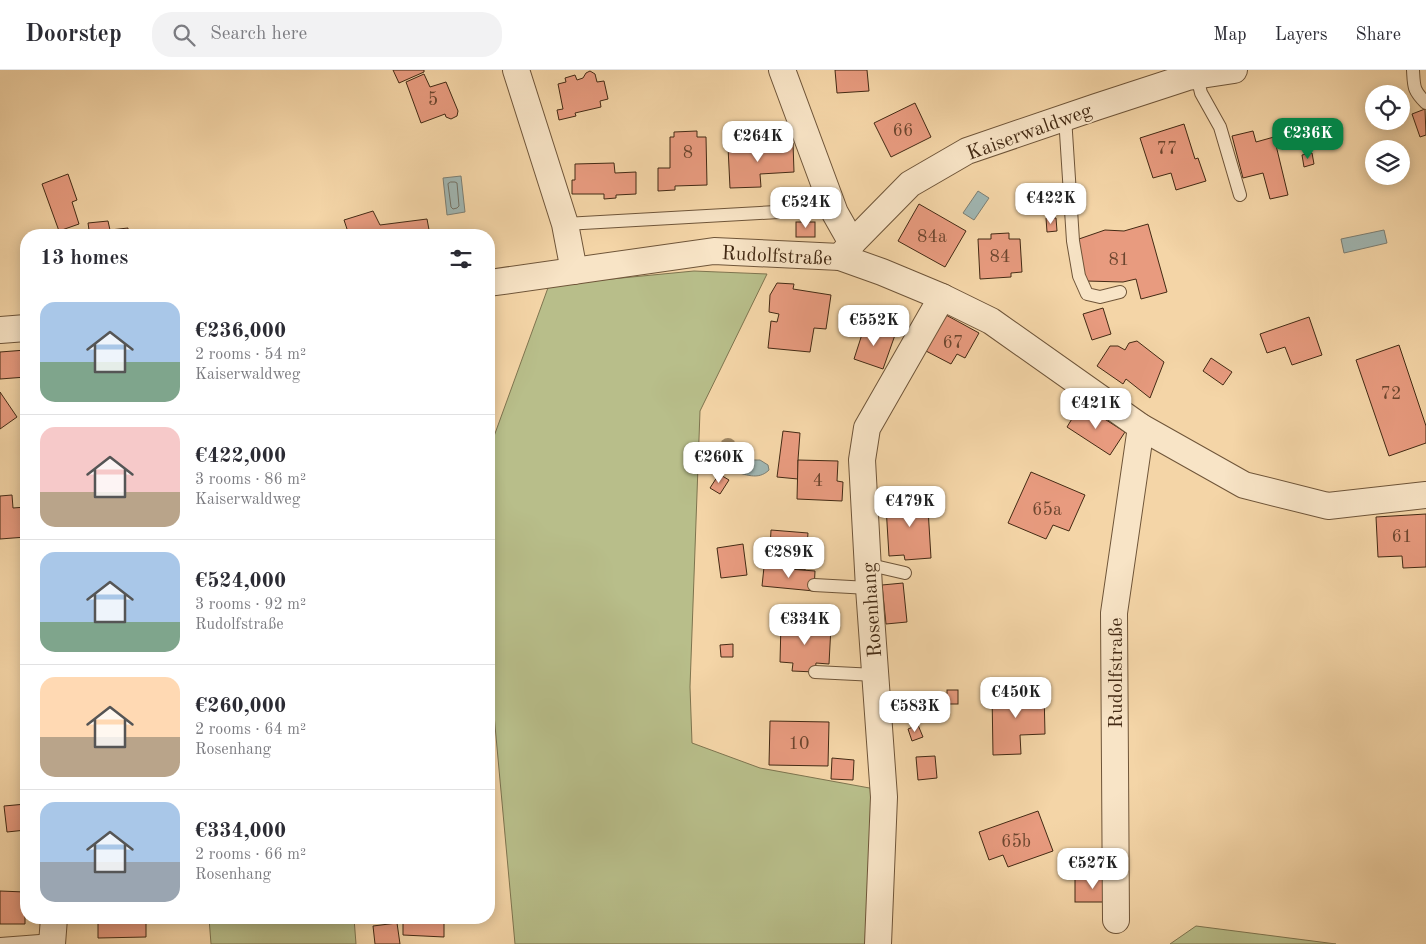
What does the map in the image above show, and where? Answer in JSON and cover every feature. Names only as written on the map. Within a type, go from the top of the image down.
[{"type":"street","points":[[516,70],[565,224],[574,271]]},
{"type":"street","points":[[782,70],[835,213],[846,250]]},
{"type":"street","name":"Kaiserwaldweg","points":[[846,250],[910,184],[967,152],[1064,117],[1188,77],[1234,70]]},
{"type":"street","name":"Rudolfstraße","points":[[495,282],[714,251],[846,250],[882,272],[942,297],[991,321],[1141,427],[1244,485],[1328,506],[1426,495]]},
{"type":"street","name":"Rosenhang","points":[[878,944],[884,797],[862,460],[867,428],[942,297]]},
{"type":"street","points":[[0,330],[20,328]]},
{"type":"street","name":"Rudolfstraße","points":[[1116,920],[1114,613],[1141,427]]},
{"type":"lane","points":[[1413,70],[1414,88],[1426,103]]},
{"type":"lane","points":[[1197,76],[1201,93],[1220,127],[1240,195]]},
{"type":"lane","points":[[1064,117],[1073,241],[1079,276],[1087,294],[1100,298],[1120,292]]},
{"type":"lane","points":[[565,224],[813,210],[835,213]]},
{"type":"lane","points":[[814,585],[869,577],[879,567],[905,574]]},
{"type":"lane","points":[[816,672],[876,675]]},
{"type":"lane","points":[[0,944],[53,934]]},
{"type":"green space","points":[[694,271],[767,274],[700,411],[690,687],[692,743],[760,768],[875,789],[869,944],[515,944],[495,726],[495,434],[549,285]]},
{"type":"green space","points":[[209,924],[354,924],[356,944],[211,944]]},
{"type":"green space","points":[[1196,926],[1336,944],[1170,944]]},
{"type":"water","points":[[461,176],[465,212],[447,215],[443,178]]},
{"type":"water","points":[[978,191],[989,198],[974,220],[963,213]]},
{"type":"water","points":[[1384,230],[1387,243],[1344,253],[1341,239]]},
{"type":"water","points":[[760,460],[768,465],[769,470],[756,476],[732,471],[730,466],[734,462]]},
{"type":"building","points":[[393,70],[424,70],[424,72],[399,83]]},
{"type":"building","points":[[835,70],[867,70],[869,91],[837,93]]},
{"type":"building","points":[[590,71],[595,74],[597,82],[604,81],[608,99],[600,101],[601,107],[575,113],[576,116],[559,120],[557,110],[563,109],[558,84],[566,82],[565,78],[575,75],[577,80],[583,78]]},
{"type":"building","points":[[424,74],[430,87],[446,82],[458,111],[457,116],[451,119],[446,117],[445,114],[421,123],[406,82]]},
{"type":"building","points":[[915,103],[931,137],[891,157],[874,123]]},
{"type":"building","points":[[1425,109],[1426,135],[1420,137],[1412,114]]},
{"type":"building","points":[[1184,124],[1195,159],[1198,158],[1206,181],[1176,190],[1171,173],[1153,178],[1140,138]]},
{"type":"building","points":[[697,131],[697,137],[706,137],[707,185],[675,186],[675,190],[658,191],[658,168],[670,168],[670,137],[674,137],[674,132]]},
{"type":"building","points":[[1253,131],[1256,142],[1274,137],[1288,195],[1270,199],[1263,173],[1243,178],[1232,136]]},
{"type":"building","points":[[793,143],[794,172],[760,174],[761,187],[730,188],[728,147]]},
{"type":"building","points":[[1312,153],[1314,164],[1304,167],[1302,155]]},
{"type":"building","points":[[614,163],[615,173],[636,172],[636,194],[616,195],[616,198],[604,199],[604,194],[572,194],[572,180],[575,180],[575,164]]},
{"type":"building","points":[[68,174],[77,200],[72,202],[79,224],[65,229],[58,229],[42,184]]},
{"type":"building","points":[[919,204],[966,231],[945,267],[898,241]]},
{"type":"building","points":[[373,211],[380,225],[427,219],[429,229],[347,229],[344,220]]},
{"type":"building","points":[[1046,218],[1056,218],[1057,231],[1047,232]]},
{"type":"building","points":[[108,221],[110,229],[89,229],[88,223]]},
{"type":"building","points":[[796,222],[815,222],[815,237],[796,237]]},
{"type":"building","points":[[1148,224],[1167,292],[1141,299],[1136,279],[1123,282],[1086,281],[1076,240],[1105,230],[1124,231]]},
{"type":"building","points":[[1009,233],[1009,239],[1020,239],[1022,272],[1011,273],[1011,277],[980,279],[978,239],[991,239],[991,234]]},
{"type":"building","points":[[777,283],[794,284],[793,289],[831,295],[826,329],[814,328],[810,352],[768,348],[771,321],[777,322],[779,314],[769,312],[770,295]]},
{"type":"building","points":[[1103,308],[1111,334],[1092,340],[1083,314]]},
{"type":"building","points":[[946,315],[979,333],[965,358],[957,354],[951,364],[926,351]]},
{"type":"building","points":[[1309,317],[1322,355],[1292,365],[1285,347],[1267,353],[1260,334]]},
{"type":"building","points":[[865,325],[895,335],[883,369],[854,359]]},
{"type":"building","points":[[1137,341],[1164,362],[1150,398],[1126,379],[1123,384],[1097,366],[1110,346],[1118,346],[1125,350],[1129,343]]},
{"type":"building","points":[[1399,345],[1426,426],[1426,443],[1389,456],[1356,360]]},
{"type":"building","points":[[20,350],[20,377],[0,379],[0,352]]},
{"type":"building","points":[[1211,358],[1232,372],[1223,385],[1203,371]]},
{"type":"building","points":[[0,392],[17,417],[0,429]]},
{"type":"building","points":[[1081,404],[1125,432],[1110,455],[1067,427]]},
{"type":"building","points":[[783,431],[800,433],[798,479],[777,477]]},
{"type":"building","points":[[798,460],[838,461],[837,481],[843,482],[842,501],[797,499]]},
{"type":"building","points":[[1031,472],[1085,495],[1069,531],[1053,525],[1046,539],[1008,523]]},
{"type":"building","points":[[719,474],[729,480],[720,494],[710,488]]},
{"type":"building","points":[[927,492],[931,558],[905,560],[904,555],[889,556],[886,506],[904,506],[903,494]]},
{"type":"building","points":[[12,495],[13,508],[20,507],[20,537],[0,539],[0,496]]},
{"type":"building","points":[[1426,514],[1426,567],[1403,568],[1402,556],[1378,557],[1376,517]]},
{"type":"building","points":[[771,530],[808,533],[805,570],[769,567]]},
{"type":"building","points":[[743,544],[747,575],[721,578],[717,548]]},
{"type":"building","points":[[764,567],[815,571],[814,591],[762,586]]},
{"type":"building","points":[[903,583],[907,622],[886,624],[882,585]]},
{"type":"building","points":[[781,623],[831,626],[829,664],[816,663],[815,672],[792,671],[793,663],[780,662]]},
{"type":"building","points":[[733,644],[733,657],[721,657],[720,645]]},
{"type":"building","points":[[947,690],[958,690],[958,704],[947,704]]},
{"type":"building","points":[[1044,691],[1045,734],[1020,735],[1021,754],[993,755],[992,692]]},
{"type":"building","points":[[770,721],[829,722],[828,766],[769,765]]},
{"type":"building","points":[[918,725],[923,737],[912,741],[908,729]]},
{"type":"building","points":[[935,756],[937,778],[918,780],[916,757]]},
{"type":"building","points":[[832,758],[854,760],[853,780],[831,779]]},
{"type":"building","points":[[20,805],[20,831],[7,832],[4,806]]},
{"type":"building","points":[[1038,811],[1053,851],[1008,867],[1003,855],[989,860],[979,832]]},
{"type":"building","points":[[1075,878],[1111,878],[1111,902],[1075,902]]},
{"type":"building","points":[[0,891],[20,892],[20,924],[0,924]]},
{"type":"building","points":[[98,924],[146,924],[146,937],[98,938]]},
{"type":"building","points":[[397,924],[400,944],[375,944],[373,926]]},
{"type":"building","points":[[403,924],[444,924],[444,937],[403,935]]}]
